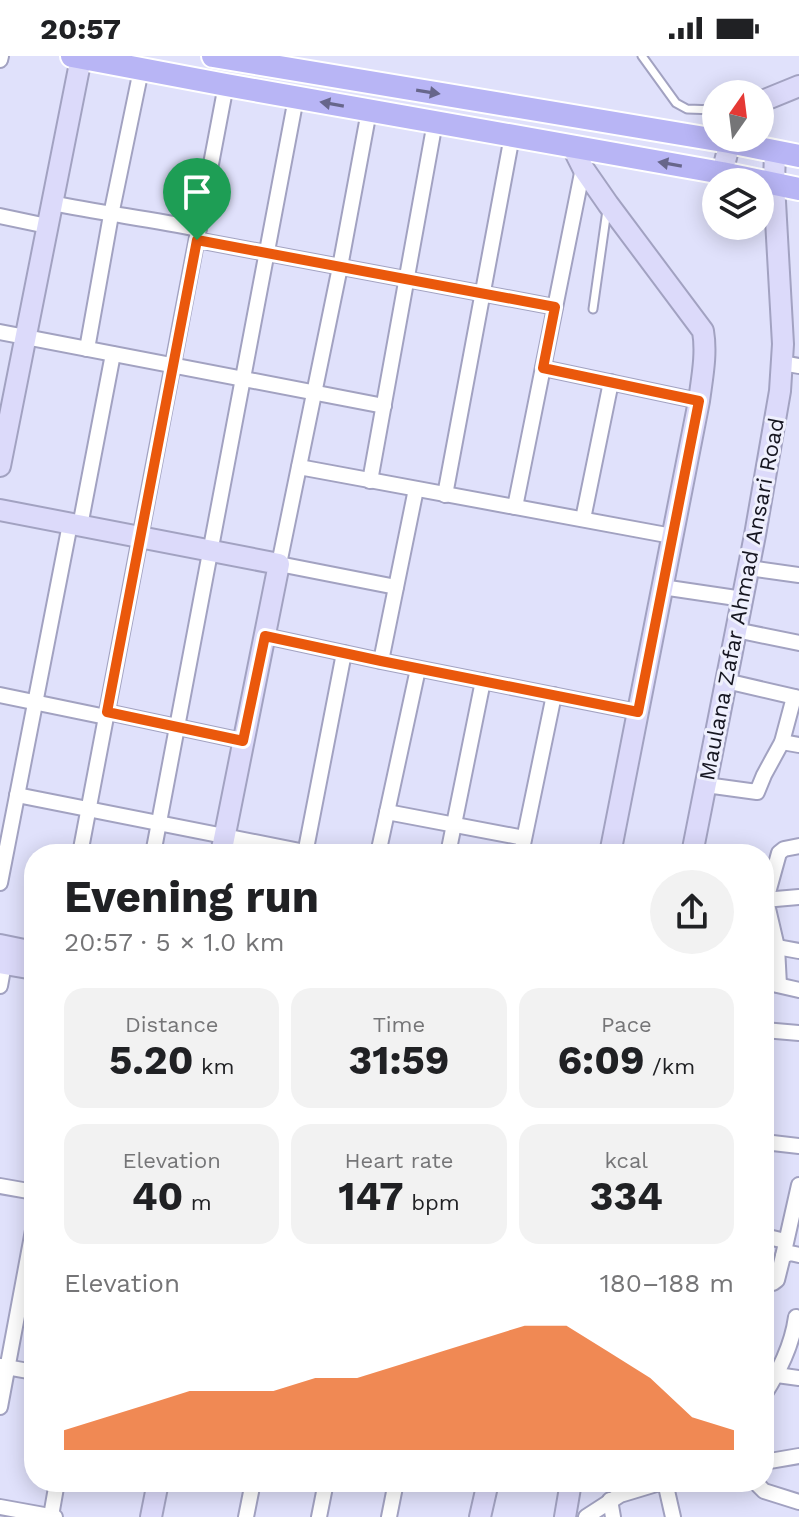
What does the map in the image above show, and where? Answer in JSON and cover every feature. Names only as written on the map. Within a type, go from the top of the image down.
[{"type":"main road","points":[[213,56],[305,64],[702,135]]},
{"type":"main road","points":[[76,57],[702,169]]},
{"type":"main road","points":[[775,151],[799,156]]},
{"type":"main road","points":[[774,184],[799,189]]},
{"type":"street","points":[[0,466],[52,203],[76,57]]},
{"type":"street","points":[[87,349],[141,70]]},
{"type":"street","points":[[82,844],[226,85]]},
{"type":"street","points":[[774,95],[799,86]]},
{"type":"street","points":[[155,844],[296,98]]},
{"type":"street","points":[[222,844],[369,111]]},
{"type":"street","points":[[370,481],[435,122]]},
{"type":"street","points":[[445,495],[512,136]]},
{"type":"street","points":[[572,146],[608,204],[703,331],[705,357],[612,844]]},
{"type":"street","name":"Maulana Zafar Ahmad Ansari Road","points":[[694,844],[749,568],[780,391],[791,365],[783,344],[775,151]]},
{"type":"street","points":[[515,507],[583,168]]},
{"type":"street","points":[[52,203],[124,215],[267,253],[555,307]]},
{"type":"street","points":[[0,216],[47,226]]},
{"type":"street","points":[[0,332],[384,406]]},
{"type":"street","points":[[0,883],[4,842],[17,795],[113,354]]},
{"type":"street","points":[[543,368],[699,401]]},
{"type":"street","points":[[583,519],[611,382]]},
{"type":"street","points":[[299,467],[672,536]]},
{"type":"street","points":[[381,661],[416,489]]},
{"type":"street","points":[[0,510],[396,587]]},
{"type":"street","points":[[749,568],[799,575]]},
{"type":"street","points":[[662,587],[743,599]]},
{"type":"street","points":[[736,630],[799,643]]},
{"type":"street","points":[[265,636],[638,712]]},
{"type":"street","points":[[311,844],[344,653]]},
{"type":"street","points":[[380,844],[418,669]]},
{"type":"street","points":[[450,844],[483,681]]},
{"type":"street","points":[[706,785],[757,792],[782,742],[796,698],[726,681]]},
{"type":"street","points":[[0,695],[177,725],[243,741]]},
{"type":"street","points":[[523,844],[554,695]]},
{"type":"street","points":[[782,742],[799,745]]},
{"type":"street","points":[[17,795],[159,823],[219,844]]},
{"type":"street","points":[[387,812],[524,838]]},
{"type":"street","points":[[774,870],[779,853],[799,846]]},
{"type":"street","points":[[774,899],[799,897]]},
{"type":"street","points":[[774,935],[777,947],[774,969]]},
{"type":"street","points":[[777,947],[799,951]]},
{"type":"street","points":[[1,958],[24,954]]},
{"type":"street","points":[[1,958],[24,966]]},
{"type":"street","points":[[0,986],[1,958]]},
{"type":"street","points":[[774,984],[799,990]]},
{"type":"street","points":[[774,1031],[799,1033]]},
{"type":"street","points":[[774,1144],[799,1146]]},
{"type":"street","points":[[774,1283],[799,1185]]},
{"type":"street","points":[[0,1186],[24,1190]]},
{"type":"street","points":[[774,1242],[799,1255]]},
{"type":"street","points":[[0,1407],[4,1366],[24,1272]]},
{"type":"street","points":[[774,1380],[792,1336],[796,1317]]},
{"type":"street","points":[[4,1366],[24,1370]]},
{"type":"street","points":[[774,1372],[799,1378]]},
{"type":"street","points":[[774,1460],[799,1456]]},
{"type":"street","points":[[0,1507],[53,1517],[56,1492]]},
{"type":"street","points":[[151,1517],[156,1492]]},
{"type":"street","points":[[246,1517],[251,1492]]},
{"type":"street","points":[[319,1517],[324,1492]]},
{"type":"street","points":[[389,1517],[394,1492]]},
{"type":"street","points":[[480,1517],[486,1492]]},
{"type":"street","points":[[565,1517],[569,1492]]},
{"type":"street","points":[[586,1517],[610,1500],[630,1492]]},
{"type":"street","points":[[667,1492],[673,1517]]},
{"type":"street","points":[[767,1492],[799,1502]]},
{"type":"street","points":[[610,1500],[613,1517]]},
{"type":"lane","points":[[642,56],[676,103],[687,109],[702,111]]},
{"type":"lane","points":[[593,309],[608,204]]},
{"type":"route","points":[[197,240],[555,307],[543,368],[699,401],[638,712],[265,636],[243,741],[107,712],[197,240]]}]
